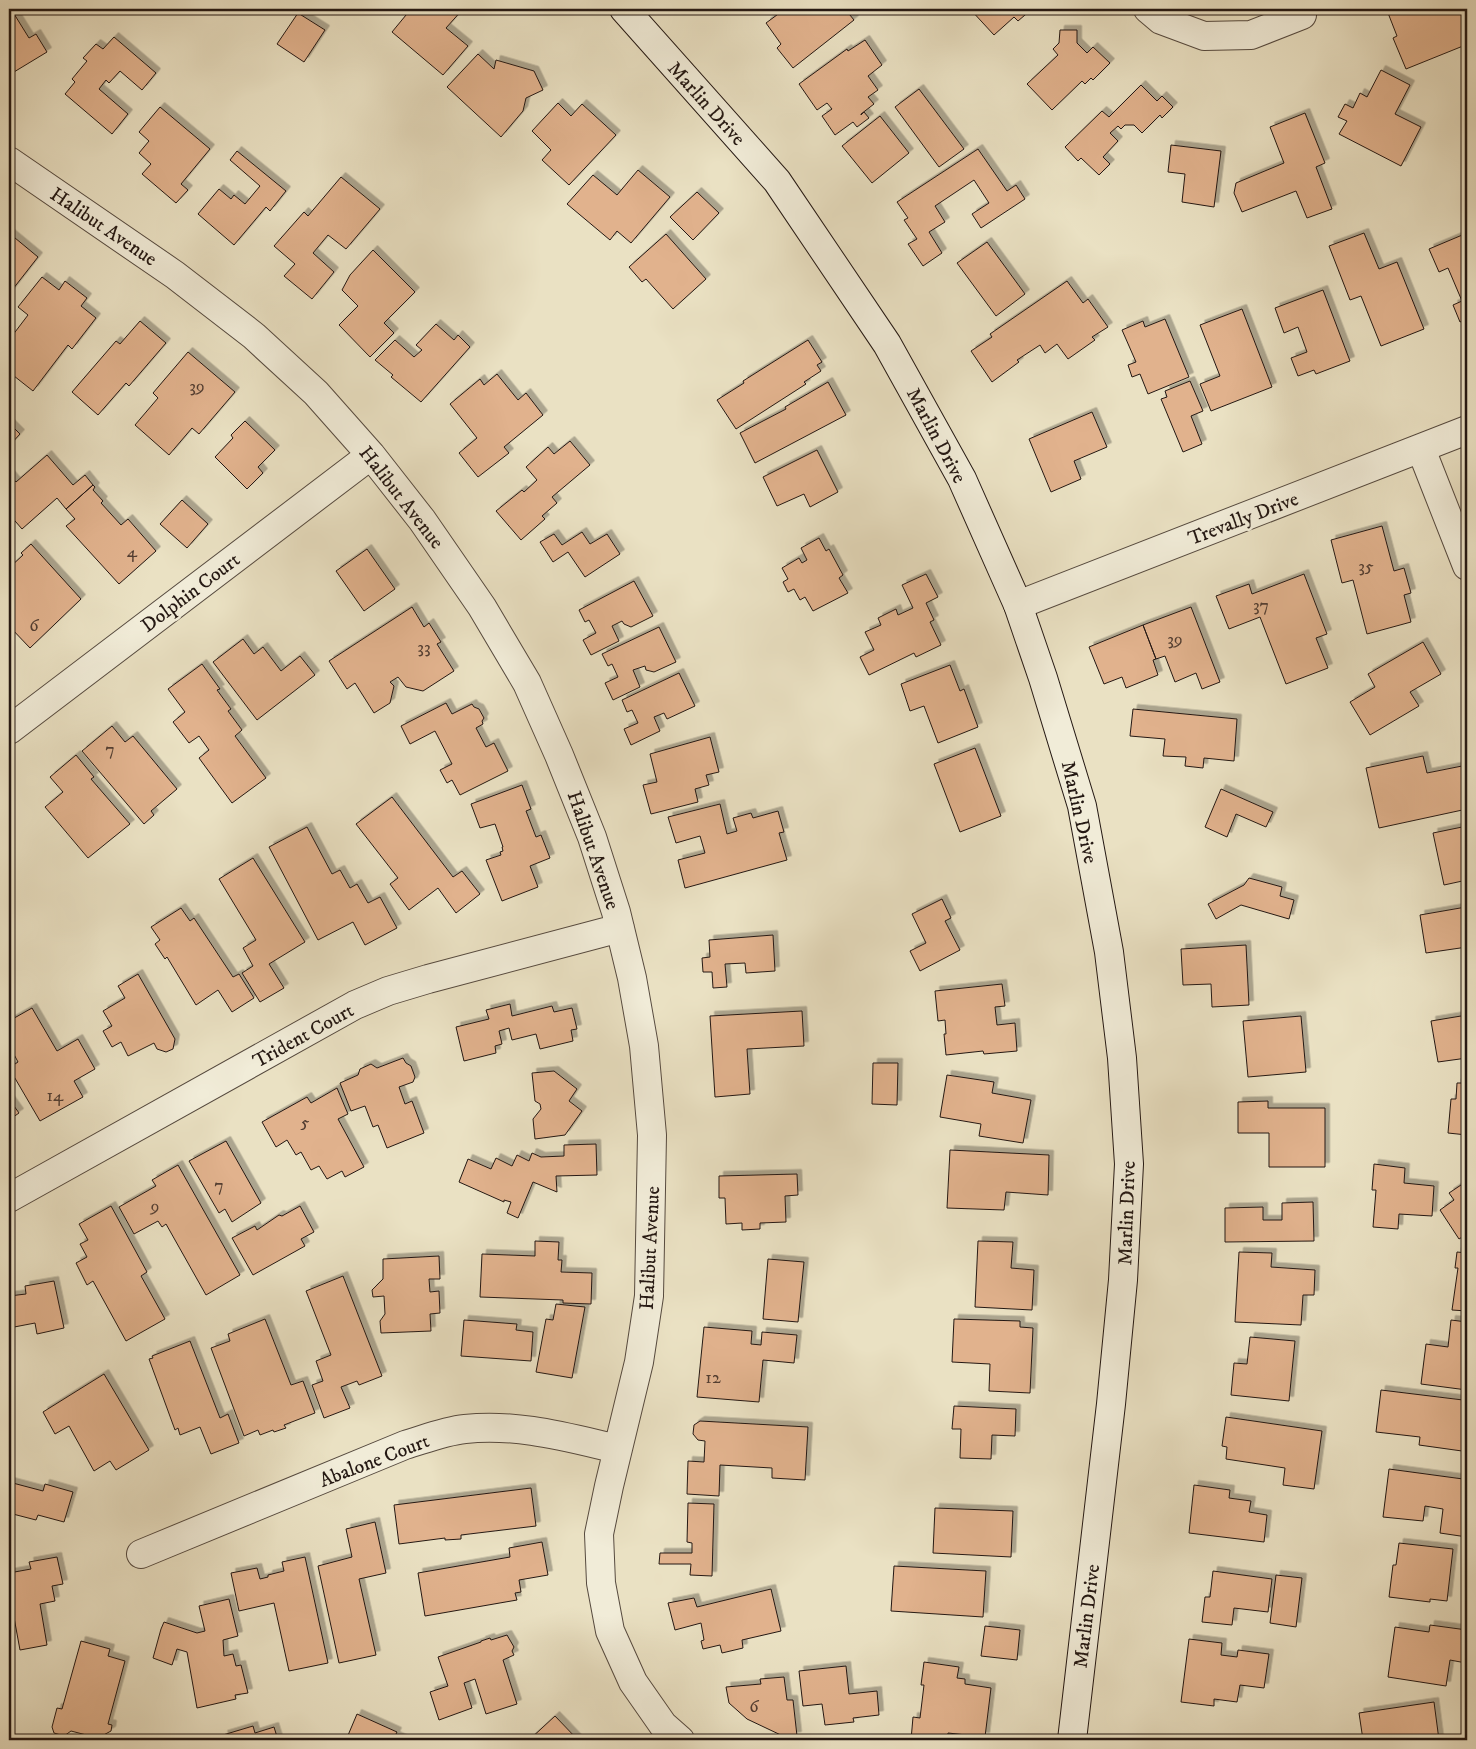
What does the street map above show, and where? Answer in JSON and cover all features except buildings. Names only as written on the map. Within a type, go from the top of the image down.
[{"type":"street","name":"Marlin Drive","points":[[624,9],[777,181],[888,344],[962,479],[1018,604],[1082,806],[1109,952],[1122,1058],[1129,1164],[1123,1280],[1111,1404],[1072,1740]]},
{"type":"street","points":[[1148,9],[1161,20],[1204,36],[1251,35],[1302,15]]},
{"type":"street","name":"Halibut Avenue","points":[[9,161],[175,275],[254,336],[316,393],[371,455],[428,528],[482,607],[527,683],[559,755],[592,837],[620,928],[632,978],[644,1046],[652,1135],[649,1296],[639,1362],[599,1534],[601,1584],[610,1631],[632,1682],[663,1725],[680,1740]]},
{"type":"street","name":"Trevally Drive","points":[[1018,604],[1467,430]]},
{"type":"street","points":[[1421,449],[1467,566]]},
{"type":"street","name":"Dolphin Court","points":[[9,730],[371,455]]},
{"type":"street","name":"Trident Court","points":[[9,1198],[354,1005],[428,979],[620,928]]},
{"type":"street","name":"Abalone Court","points":[[141,1554],[405,1445],[432,1436],[465,1429],[496,1428],[541,1432],[618,1449]]}]
